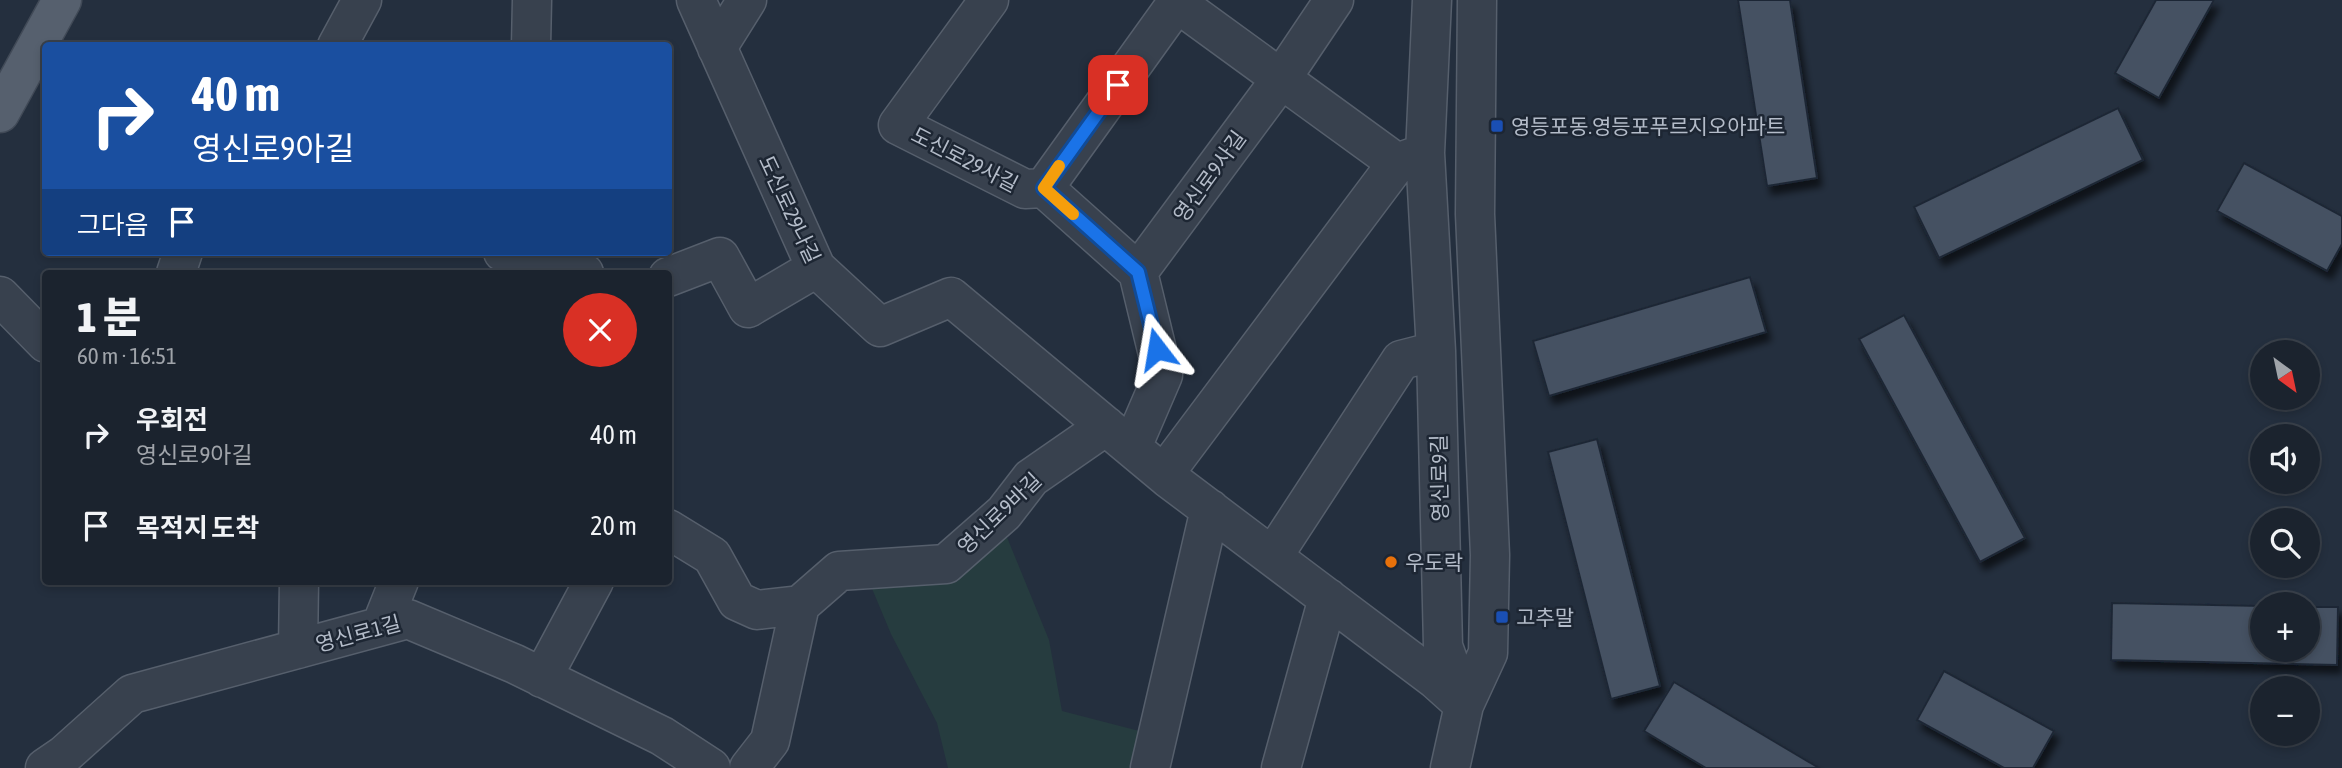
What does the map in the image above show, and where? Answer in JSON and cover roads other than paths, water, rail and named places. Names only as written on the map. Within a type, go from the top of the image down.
[{"type":"main road","points":[[47,42],[62,0]]},
{"type":"main road","points":[[0,113],[35,76],[42,56]]},
{"type":"street","points":[[339,42],[362,0]]},
{"type":"street","points":[[531,42],[532,0]]},
{"type":"street","name":"도신로29나길","points":[[696,0],[816,268],[880,327],[951,297],[1119,436]]},
{"type":"street","points":[[717,47],[747,0]]},
{"type":"street","name":"도신로29사길","points":[[989,0],[898,125],[1026,189],[1044,188],[1138,272]]},
{"type":"street","name":"영신로9사길","points":[[1138,272],[1281,79],[1334,0]]},
{"type":"street","name":"영신로9길","points":[[1432,0],[1411,158],[1436,351],[1443,646],[1464,705]]},
{"type":"street","points":[[1450,768],[1464,705],[1488,653],[1490,555],[1475,214],[1477,0]]},
{"type":"street","points":[[1044,188],[1178,1],[1281,79],[1411,158],[1164,474]]},
{"type":"street","points":[[524,256],[570,265],[579,270]]},
{"type":"street","points":[[672,275],[720,257],[748,308],[816,268]]},
{"type":"street","points":[[1138,272],[1163,375],[1119,436],[1164,474],[1464,705]]},
{"type":"street","points":[[0,296],[42,339]]},
{"type":"street","points":[[1273,556],[1401,360],[1436,351]]},
{"type":"street","name":"영신로9바길","points":[[800,605],[839,571],[946,565],[1004,513],[1031,478],[1119,436]]},
{"type":"street","points":[[1150,768],[1210,509]]},
{"type":"street","points":[[672,531],[712,556],[737,601],[757,610],[800,605],[770,741],[749,768]]},
{"type":"street","points":[[298,649],[299,585]]},
{"type":"street","points":[[381,626],[397,585]]},
{"type":"street","points":[[542,678],[592,585]]},
{"type":"street","points":[[1281,768],[1328,598]]},
{"type":"street","name":"영신로1길","points":[[62,764],[132,694],[408,619],[542,678],[662,736],[711,768]]},
{"type":"place","name":"영등포동.영등포푸르지오아파트","points":[[1497,126]]},
{"type":"place","name":"우도락","points":[[1391,562]]},
{"type":"place","name":"고추말","points":[[1502,617]]}]
